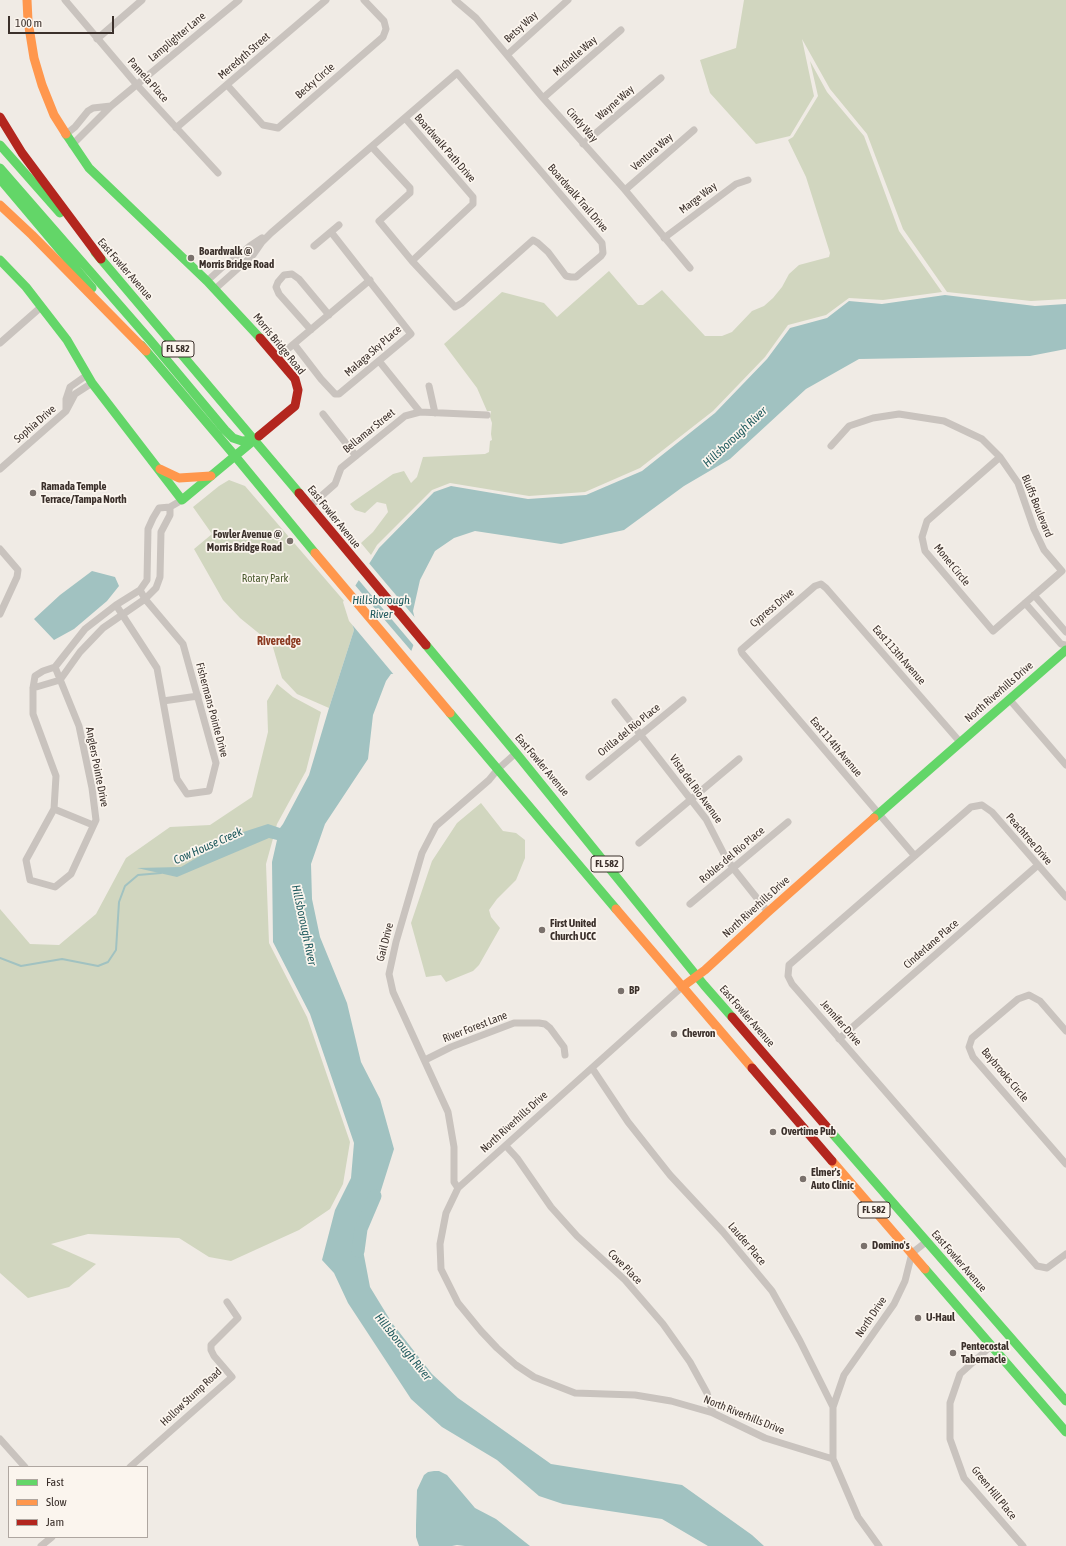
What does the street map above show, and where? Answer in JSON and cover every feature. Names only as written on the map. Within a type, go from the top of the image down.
[{"type":"main road","name":"Morris Bridge Road","points":[[27,0],[28,21],[34,58],[42,85],[54,115],[72,145],[89,168],[215,289],[278,358],[295,380],[298,390],[294,406],[182,500]]},
{"type":"main road","points":[[0,117],[22,153],[101,259]]},
{"type":"main road","name":"East Fowler Avenue","points":[[0,145],[101,259],[310,506],[516,753],[696,976],[1066,1401]]},
{"type":"main road","points":[[0,168],[233,438],[242,442],[254,440]]},
{"type":"main road","name":"FL 582","points":[[0,179],[235,456],[346,592],[682,987],[1066,1432]]},
{"type":"main road","points":[[0,206],[32,235],[146,351]]},
{"type":"main road","points":[[0,260],[26,287],[67,340],[90,379],[182,500]]},
{"type":"main road","points":[[155,466],[179,478],[211,476]]},
{"type":"main road","name":"North Riverhills Drive","points":[[682,987],[705,970],[768,912],[1066,650]]},
{"type":"street","name":"Pamela Place","points":[[65,0],[137,85],[218,173]]},
{"type":"street","points":[[97,39],[142,0]]},
{"type":"street","name":"Lamplighter Lane","points":[[72,145],[111,106],[239,0]]},
{"type":"street","name":"Meredyth Street","points":[[176,128],[228,86],[326,0]]},
{"type":"street","name":"Becky Circle","points":[[228,86],[263,125],[278,128],[383,37],[386,29],[384,21],[364,0]]},
{"type":"street","name":"Cindy Way","points":[[455,0],[476,18],[583,144],[625,190],[690,268]]},
{"type":"street","name":"Betsy Way","points":[[507,55],[568,0]]},
{"type":"street","name":"Michelle Way","points":[[544,98],[621,30]]},
{"type":"street","name":"Boardwalk Trail Drive","points":[[215,289],[253,255],[262,242],[271,233],[457,74],[602,243],[603,253],[576,277],[571,277],[566,276],[548,252],[532,240],[462,303],[455,307],[412,261],[379,221],[410,193],[410,188],[372,147]]},
{"type":"street","name":"Wayne Way","points":[[583,144],[661,78]]},
{"type":"street","points":[[65,135],[75,127],[88,111],[93,108],[111,106]]},
{"type":"street","name":"Boardwalk Path Drive","points":[[405,118],[473,197],[473,204],[412,261]]},
{"type":"street","name":"Ventura Way","points":[[625,190],[694,130]]},
{"type":"street","name":"Marge Way","points":[[664,238],[736,184],[748,180]]},
{"type":"street","points":[[314,246],[339,225]]},
{"type":"street","name":"Malaga Sky PLace","points":[[294,344],[321,379],[335,394],[339,394],[411,334],[331,232]]},
{"type":"street","name":"Boardwalk Trail Drive","points":[[207,281],[227,262],[235,259],[250,246],[271,233]]},
{"type":"street","points":[[311,330],[279,294],[276,287],[284,275],[292,274],[299,278],[329,315]]},
{"type":"street","points":[[278,358],[370,280]]},
{"type":"street","points":[[0,343],[41,307]]},
{"type":"street","points":[[379,361],[420,412]]},
{"type":"street","name":"Sophia Drive","points":[[0,469],[66,411],[75,394],[90,379]]},
{"type":"street","points":[[429,386],[434,413]]},
{"type":"street","name":"Bellamar Street","points":[[310,506],[335,484],[341,468],[405,416],[420,412],[487,415]]},
{"type":"street","points":[[324,414],[356,456]]},
{"type":"street","name":"Bluffs Boulevard","points":[[831,446],[849,426],[873,418],[899,414],[921,416],[944,421],[982,439],[1000,457],[1018,483],[1034,529],[1044,550],[1062,571],[1034,595]]},
{"type":"street","name":"Monet Circle","points":[[1000,457],[927,521],[922,537],[925,551],[993,631],[1034,595]]},
{"type":"street","points":[[170,507],[170,515],[161,532],[160,577],[156,588],[146,599],[103,628],[80,652],[60,680],[33,688],[35,676],[43,671],[55,667],[85,629],[116,605],[140,590],[147,580],[148,529],[159,508],[170,507],[182,500]]},
{"type":"street","points":[[0,548],[18,570],[17,577],[0,614]]},
{"type":"street","name":"Cypress Drive","points":[[742,653],[741,650],[744,646],[815,586],[821,584]]},
{"type":"street","name":"East 113th Avenue","points":[[821,584],[960,742]]},
{"type":"street","name":"Fishermans Pointe Drive","points":[[116,605],[157,668],[177,779],[187,794],[209,791],[216,763],[183,644],[140,590]]},
{"type":"street","points":[[1034,595],[1066,632]]},
{"type":"street","points":[[1026,603],[1061,644],[1066,645]]},
{"type":"street","points":[[72,645],[80,652]]},
{"type":"street","name":"East 114th Avenue","points":[[742,653],[914,855]]},
{"type":"street","name":"Anglers Pointe Drive","points":[[33,688],[33,714],[56,776],[54,809],[26,860],[30,880],[56,888],[71,874],[96,820],[92,788],[79,726],[55,667]]},
{"type":"street","points":[[163,701],[198,696]]},
{"type":"street","name":"Orilla del Rio Place","points":[[590,777],[683,700]]},
{"type":"street","points":[[1009,700],[1066,765]]},
{"type":"street","name":"Vista del Rio Avenue","points":[[615,702],[691,799],[712,829],[718,843],[733,868],[768,912]]},
{"type":"street","name":"Gail Drive","points":[[458,1188],[454,1182],[454,1147],[448,1112],[393,992],[389,974],[396,942],[422,853],[436,826],[489,780],[498,769],[516,753]]},
{"type":"street","points":[[640,843],[739,760]]},
{"type":"street","name":"Jennifer Drive","points":[[992,812],[982,805],[971,807],[789,965],[788,976],[792,984],[1037,1266],[1047,1268],[1066,1254]]},
{"type":"street","points":[[54,809],[93,826]]},
{"type":"street","name":"Peachtree Drive","points":[[992,812],[1066,897]]},
{"type":"street","name":"Robles del Rio Place","points":[[690,904],[788,822]]},
{"type":"street","name":"Cinderlane Place","points":[[840,1039],[1038,865]]},
{"type":"street","name":"North Riverhills Drive","points":[[682,987],[458,1188],[446,1213],[440,1244],[441,1269],[458,1303],[497,1348],[516,1365],[534,1377],[575,1394],[641,1396],[671,1401],[713,1413],[765,1438],[833,1459]]},
{"type":"street","name":"Baybrooks Circle","points":[[1066,1030],[1040,1001],[1029,995],[1018,999],[972,1038],[969,1047],[973,1056],[1066,1164]]},
{"type":"street","name":"River Forest Lane","points":[[425,1060],[451,1047],[514,1023],[545,1024],[550,1028],[564,1047],[565,1055]]},
{"type":"street","name":"Lauder Place","points":[[592,1068],[628,1122],[670,1175],[723,1232],[772,1291],[800,1341],[833,1407],[833,1459]]},
{"type":"street","name":"Cove Place","points":[[506,1146],[517,1158],[551,1207],[576,1236],[625,1280],[663,1324],[690,1362],[707,1393],[713,1413]]},
{"type":"street","points":[[912,1253],[926,1242]]},
{"type":"street","name":"North Drive","points":[[833,1407],[844,1375],[894,1304],[905,1281],[912,1253]]},
{"type":"street","name":"Hollow Stump Road","points":[[131,1466],[232,1377],[214,1356],[211,1345],[238,1318],[227,1302]]},
{"type":"street","name":"Green Hill Place","points":[[991,1346],[960,1374],[950,1403],[950,1439],[964,1478],[1023,1546]]},
{"type":"street","points":[[0,1439],[24,1466]]},
{"type":"street","points":[[833,1459],[858,1517],[880,1546]]},
{"type":"street","points":[[41,1546],[51,1538]]},
{"type":"green space","points":[[744,0],[1066,0],[1066,299],[1031,301],[947,292],[903,229],[867,134],[830,89],[802,39],[814,96],[790,136],[756,144],[710,93],[700,60],[736,48]]},
{"type":"green space","points":[[810,61],[827,92],[864,136],[899,231],[942,292],[883,300],[849,298],[826,315],[788,325],[765,357],[713,411],[640,468],[585,492],[529,496],[450,483],[432,490],[377,545],[371,555],[361,543],[373,532],[388,512],[386,504],[377,502],[365,513],[355,510],[350,504],[393,474],[404,471],[411,483],[417,477],[423,457],[485,454],[489,452],[490,441],[492,440],[492,423],[490,417],[491,411],[487,411],[477,388],[444,344],[502,292],[544,303],[557,317],[609,271],[638,305],[643,305],[662,290],[705,336],[722,336],[732,332],[752,311],[764,306],[773,298],[782,287],[789,274],[799,265],[829,257],[830,253],[806,177],[788,140],[793,137],[818,96]]},
{"type":"green space","name":"Rotary Park","points":[[229,480],[245,486],[345,602],[354,630],[329,708],[297,694],[282,678],[272,644],[240,618],[223,600],[194,549],[212,534],[193,507],[219,486]]},
{"type":"green space","points":[[277,684],[293,697],[321,712],[306,771],[277,824],[266,864],[269,943],[307,1017],[350,1142],[343,1184],[330,1209],[299,1230],[231,1261],[209,1257],[179,1238],[88,1234],[51,1244],[96,1264],[69,1287],[28,1298],[0,1273],[0,909],[30,944],[59,945],[96,914],[126,858],[170,827],[210,825],[252,797],[268,732],[267,701]]},
{"type":"green space","points":[[481,803],[503,831],[516,833],[525,840],[525,858],[516,880],[497,899],[489,910],[491,917],[500,928],[479,965],[473,971],[446,982],[441,975],[426,977],[411,923],[432,861],[457,823]]},
{"type":"water","name":"Hillsborough River","points":[[945,295],[1035,306],[1066,304],[1066,349],[1030,356],[859,359],[806,389],[730,459],[684,486],[624,530],[561,544],[475,531],[454,538],[435,551],[420,580],[413,611],[418,633],[403,673],[391,674],[386,681],[373,715],[368,759],[325,824],[311,864],[312,899],[320,937],[347,1003],[361,1062],[380,1099],[394,1149],[377,1203],[358,1224],[370,1287],[392,1323],[432,1374],[458,1398],[551,1464],[682,1485],[752,1535],[764,1546],[708,1546],[662,1519],[563,1504],[539,1496],[497,1460],[442,1427],[411,1399],[348,1303],[334,1273],[322,1260],[335,1210],[351,1178],[354,1143],[310,1014],[273,942],[272,862],[277,840],[269,838],[177,877],[137,868],[181,867],[237,834],[268,824],[280,828],[309,775],[354,630],[345,602],[379,548],[434,492],[451,486],[528,499],[586,495],[642,471],[715,413],[767,359],[790,328],[827,318],[849,301],[882,304]]},
{"type":"water","points":[[92,571],[115,577],[119,586],[107,601],[74,629],[54,640],[34,619],[60,595]]},
{"type":"water","points":[[439,1471],[447,1475],[475,1508],[496,1519],[530,1546],[419,1546],[416,1537],[417,1490],[424,1475],[428,1472]]},
{"type":"pier","points":[[368,562],[417,620],[420,633],[415,647],[357,578]]},
{"type":"pier","points":[[354,584],[413,653],[404,675],[395,676],[349,621],[343,602]]},
{"type":"waterway","name":"Cow House Creek","points":[[0,958],[21,966],[62,959],[98,966],[108,962],[116,950],[119,902],[125,886],[138,875],[161,873]]},
{"type":"waterway","name":"Hillsborough River","points":[[358,1251],[361,1229],[375,1196]]},
{"type":"traffic: fast","points":[[66,134],[89,168],[207,281],[260,338]]},
{"type":"traffic: fast","points":[[0,145],[60,213]]},
{"type":"traffic: fast","points":[[0,168],[149,339],[225,430],[233,438],[242,441],[254,440]]},
{"type":"traffic: fast","points":[[0,179],[92,288]]},
{"type":"traffic: fast","points":[[95,252],[299,493]]},
{"type":"traffic: fast","points":[[0,260],[26,287],[67,340],[92,383],[182,500],[259,436]]},
{"type":"traffic: fast","points":[[141,345],[315,553]]},
{"type":"traffic: fast","points":[[426,645],[516,753],[704,985],[732,1017]]},
{"type":"traffic: fast","points":[[874,818],[1066,650]]},
{"type":"traffic: fast","points":[[450,713],[616,909]]},
{"type":"traffic: fast","points":[[832,1133],[1066,1401]]},
{"type":"traffic: fast","points":[[925,1269],[1066,1432]]},
{"type":"traffic: slow","points":[[27,0],[28,21],[34,58],[42,85],[54,115],[66,134]]},
{"type":"traffic: slow","points":[[0,205],[32,235],[146,351]]},
{"type":"traffic: slow","points":[[160,469],[179,478],[211,476]]},
{"type":"traffic: slow","points":[[315,553],[450,713]]},
{"type":"traffic: slow","points":[[682,987],[705,970],[874,818]]},
{"type":"traffic: slow","points":[[616,909],[752,1068]]},
{"type":"traffic: slow","points":[[832,1161],[925,1269]]},
{"type":"traffic: jam","points":[[0,117],[22,153],[101,259]]},
{"type":"traffic: jam","points":[[259,436],[295,406],[298,390],[295,379],[260,338]]},
{"type":"traffic: jam","points":[[299,493],[426,645]]},
{"type":"traffic: jam","points":[[732,1017],[832,1133]]},
{"type":"traffic: jam","points":[[752,1068],[832,1161]]},
{"type":"place","name":"Boardwalk @ Morris Bridge Road","points":[[191,258]]},
{"type":"place","name":"Ramada Temple Terrace/Tampa North","points":[[33,493]]},
{"type":"place","name":"Fowler Avenue @ Morris Bridge Road","points":[[290,541]]},
{"type":"place","name":"First United Church UCC","points":[[542,930]]},
{"type":"place","name":"BP","points":[[621,991]]},
{"type":"place","name":"Chevron","points":[[674,1034]]},
{"type":"place","name":"Overtime Pub","points":[[773,1132]]},
{"type":"place","name":"Elmer's Auto Clinic","points":[[803,1179]]},
{"type":"place","name":"Domino's","points":[[864,1246]]},
{"type":"place","name":"U-Haul","points":[[918,1318]]},
{"type":"place","name":"Pentecostal Tabernacle","points":[[953,1353]]},
{"type":"district","name":"Riveredge","points":[[279,641]]}]
